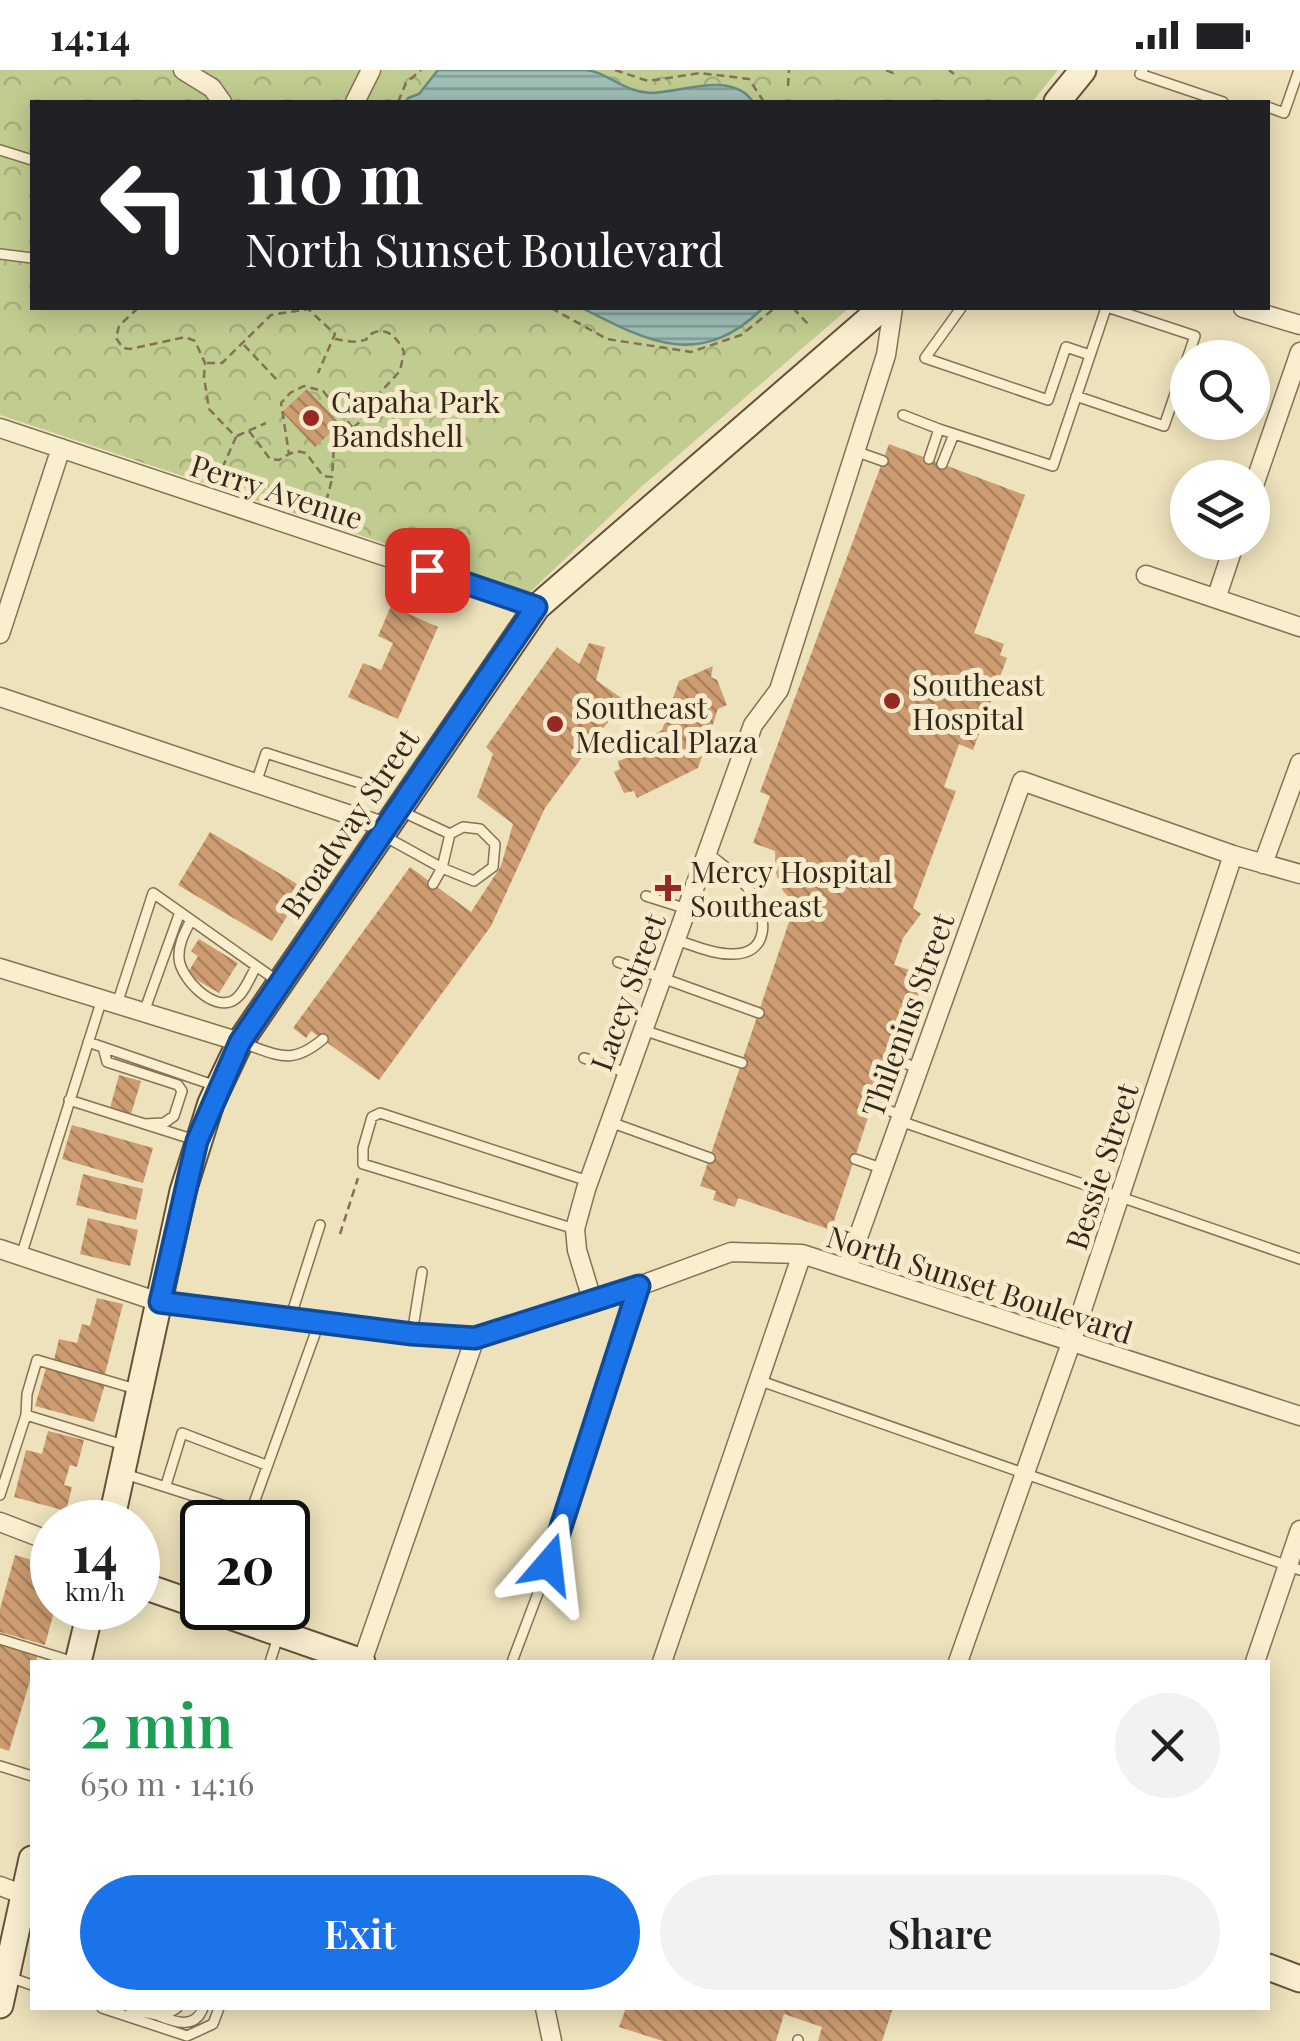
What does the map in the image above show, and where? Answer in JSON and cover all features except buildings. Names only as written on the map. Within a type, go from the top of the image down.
[{"type":"main road","points":[[1060,100],[1083,70]]},
{"type":"main road","name":"Broadway Street","points":[[116,1500],[197,1141],[240,1042],[536,607],[880,310]]},
{"type":"main road","points":[[160,1592],[356,1660]]},
{"type":"main road","points":[[77,1660],[85,1630]]},
{"type":"main road","points":[[0,2005],[30,1866]]},
{"type":"main road","points":[[1270,1968],[1298,1972]]},
{"type":"street","points":[[183,70],[212,88],[221,100]]},
{"type":"street","points":[[356,100],[371,70]]},
{"type":"street","name":"Lacey Street","points":[[593,1303],[574,1229],[588,1181],[753,726],[779,690],[886,354],[894,310]]},
{"type":"street","points":[[1250,310],[1300,325]]},
{"type":"street","points":[[1263,460],[1300,352]]},
{"type":"street","name":"Perry Avenue","points":[[0,428],[536,607]]},
{"type":"street","points":[[0,634],[61,448]]},
{"type":"street","points":[[1216,596],[1229,560]]},
{"type":"street","points":[[1146,575],[1300,626]]},
{"type":"street","points":[[0,697],[388,824]]},
{"type":"street","points":[[1263,864],[1300,763]]},
{"type":"street","name":"Thilenius Street","points":[[846,1268],[1022,781],[1233,856]]},
{"type":"street","points":[[1233,856],[1300,874]]},
{"type":"street","name":"Bessie Street","points":[[959,1660],[1071,1343],[1233,856]]},
{"type":"street","points":[[0,968],[240,1042]]},
{"type":"street","name":"North Sunset Boulevard","points":[[0,1249],[160,1302],[412,1334],[475,1338],[593,1303],[731,1252],[802,1254],[1300,1416]]},
{"type":"street","points":[[663,1660],[802,1254]]},
{"type":"street","points":[[363,1660],[475,1338]]},
{"type":"street","points":[[0,1522],[30,1534]]},
{"type":"street","points":[[1256,1660],[1294,1568],[1300,1530]]},
{"type":"street","points":[[545,2010],[552,2041]]},
{"type":"lane","points":[[1143,70],[1140,74],[1217,100]]},
{"type":"lane","points":[[1270,109],[1284,113],[1299,70]]},
{"type":"lane","points":[[0,150],[30,159]]},
{"type":"lane","points":[[0,254],[30,258]]},
{"type":"lane","points":[[960,310],[926,358],[1048,400],[1066,347],[1090,355]]},
{"type":"lane","points":[[902,416],[1053,466],[1107,310]]},
{"type":"lane","points":[[1076,396],[1164,426],[1195,336],[1114,310]]},
{"type":"lane","points":[[929,460],[939,429]]},
{"type":"lane","points":[[942,464],[954,434]]},
{"type":"lane","points":[[855,451],[882,461]]},
{"type":"lane","points":[[256,783],[266,753],[368,786]]},
{"type":"lane","points":[[388,824],[450,834],[463,827],[480,828],[495,844],[493,867],[474,881],[442,868],[388,824]]},
{"type":"lane","points":[[433,884],[442,868],[450,834]]},
{"type":"lane","points":[[676,940],[734,955],[750,952],[760,944],[764,932],[752,892],[707,852]]},
{"type":"lane","points":[[21,1256],[88,1042],[110,1002],[153,893],[280,983]]},
{"type":"lane","points":[[646,896],[686,909]]},
{"type":"lane","points":[[144,1012],[180,912]]},
{"type":"lane","points":[[191,920],[178,959],[185,979],[192,985],[220,1003],[228,1002],[240,994],[256,967]]},
{"type":"lane","points":[[618,962],[758,1013]]},
{"type":"lane","points":[[643,1030],[742,1062]]},
{"type":"lane","points":[[240,1042],[283,1056],[304,1055],[323,1039]]},
{"type":"lane","points":[[88,1042],[218,1087]]},
{"type":"lane","points":[[103,1047],[108,1062],[178,1085],[182,1091],[174,1116],[164,1123],[144,1124]]},
{"type":"lane","points":[[584,1058],[628,1073]]},
{"type":"lane","points":[[890,1058],[918,1068]]},
{"type":"lane","points":[[69,1100],[197,1141]]},
{"type":"lane","points":[[873,1106],[1300,1259]]},
{"type":"lane","points":[[574,1229],[363,1164],[362,1148],[372,1117],[380,1113],[588,1181]]},
{"type":"lane","points":[[610,1122],[710,1158]]},
{"type":"lane","points":[[855,1159],[881,1168]]},
{"type":"lane","points":[[290,1319],[320,1225]]},
{"type":"lane","points":[[412,1334],[422,1272]]},
{"type":"lane","points":[[513,1660],[549,1564],[639,1286]]},
{"type":"lane","points":[[122,1474],[250,1514],[319,1322]]},
{"type":"lane","points":[[0,1495],[26,1415],[37,1360],[141,1391]]},
{"type":"lane","points":[[758,1380],[1294,1568]]},
{"type":"lane","points":[[26,1415],[129,1447]]},
{"type":"lane","points":[[166,1486],[182,1432],[266,1465]]},
{"type":"lane","points":[[271,1660],[279,1634]]},
{"type":"lane","points":[[0,1640],[69,1660]]},
{"type":"lane","points":[[0,1766],[30,1775]]},
{"type":"lane","points":[[6,1976],[30,1984]]},
{"type":"lane","points":[[109,2010],[189,2038],[213,2024],[219,2010]]},
{"type":"lane","points":[[138,2010],[178,2023],[189,2022],[202,2010]]},
{"type":"lane","points":[[157,2015],[168,2015],[174,2010]]},
{"type":"path","points":[[399,100],[406,83],[421,70]]},
{"type":"path","points":[[615,70],[648,81],[700,72],[749,80],[763,100]]},
{"type":"path","points":[[788,86],[789,70]]},
{"type":"path","points":[[886,70],[892,74],[894,70]]},
{"type":"path","points":[[949,70],[954,74]]},
{"type":"path","points":[[136,310],[119,326],[118,344],[130,349],[185,336],[195,341],[205,363],[209,409],[236,437]]},
{"type":"path","points":[[205,363],[222,363],[272,315],[308,310],[335,334],[318,373]]},
{"type":"path","points":[[555,310],[607,339],[691,352],[740,335],[773,310]]},
{"type":"path","points":[[795,310],[808,324]]},
{"type":"path","points":[[323,514],[334,446],[370,412],[374,398],[404,362],[402,345],[385,332],[374,332],[362,341],[334,338]]},
{"type":"path","points":[[362,341],[363,349]]},
{"type":"path","points":[[243,344],[277,380]]},
{"type":"path","points":[[289,454],[282,403],[290,393],[304,386],[323,391],[353,428]]},
{"type":"path","points":[[217,480],[236,437],[266,423]]},
{"type":"path","points":[[249,431],[270,458],[279,460],[289,454],[306,453],[324,476],[332,477]]},
{"type":"path","points":[[340,1234],[363,1164]]},
{"type":"green space","points":[[0,70],[1058,70],[1034,100],[30,100],[30,310],[847,310],[640,488],[530,592],[0,415]]},
{"type":"water","points":[[438,70],[586,70],[640,92],[719,85],[744,92],[751,100],[407,100],[419,94]]},
{"type":"water","points":[[586,310],[761,310],[718,339],[696,344],[675,344],[630,331]]},
{"type":"place","name":"Capaha Park Bandshell","points":[[311,418]]},
{"type":"place","name":"Southeast Hospital","points":[[892,701]]},
{"type":"place","name":"Southeast Medical Plaza","points":[[555,724]]},
{"type":"place","name":"Mercy Hospital Southeast","points":[[668,888]]},
{"type":"route","points":[[427,570],[536,607],[240,1042],[197,1141],[160,1302],[412,1334],[475,1338],[639,1286],[549,1564]]}]
